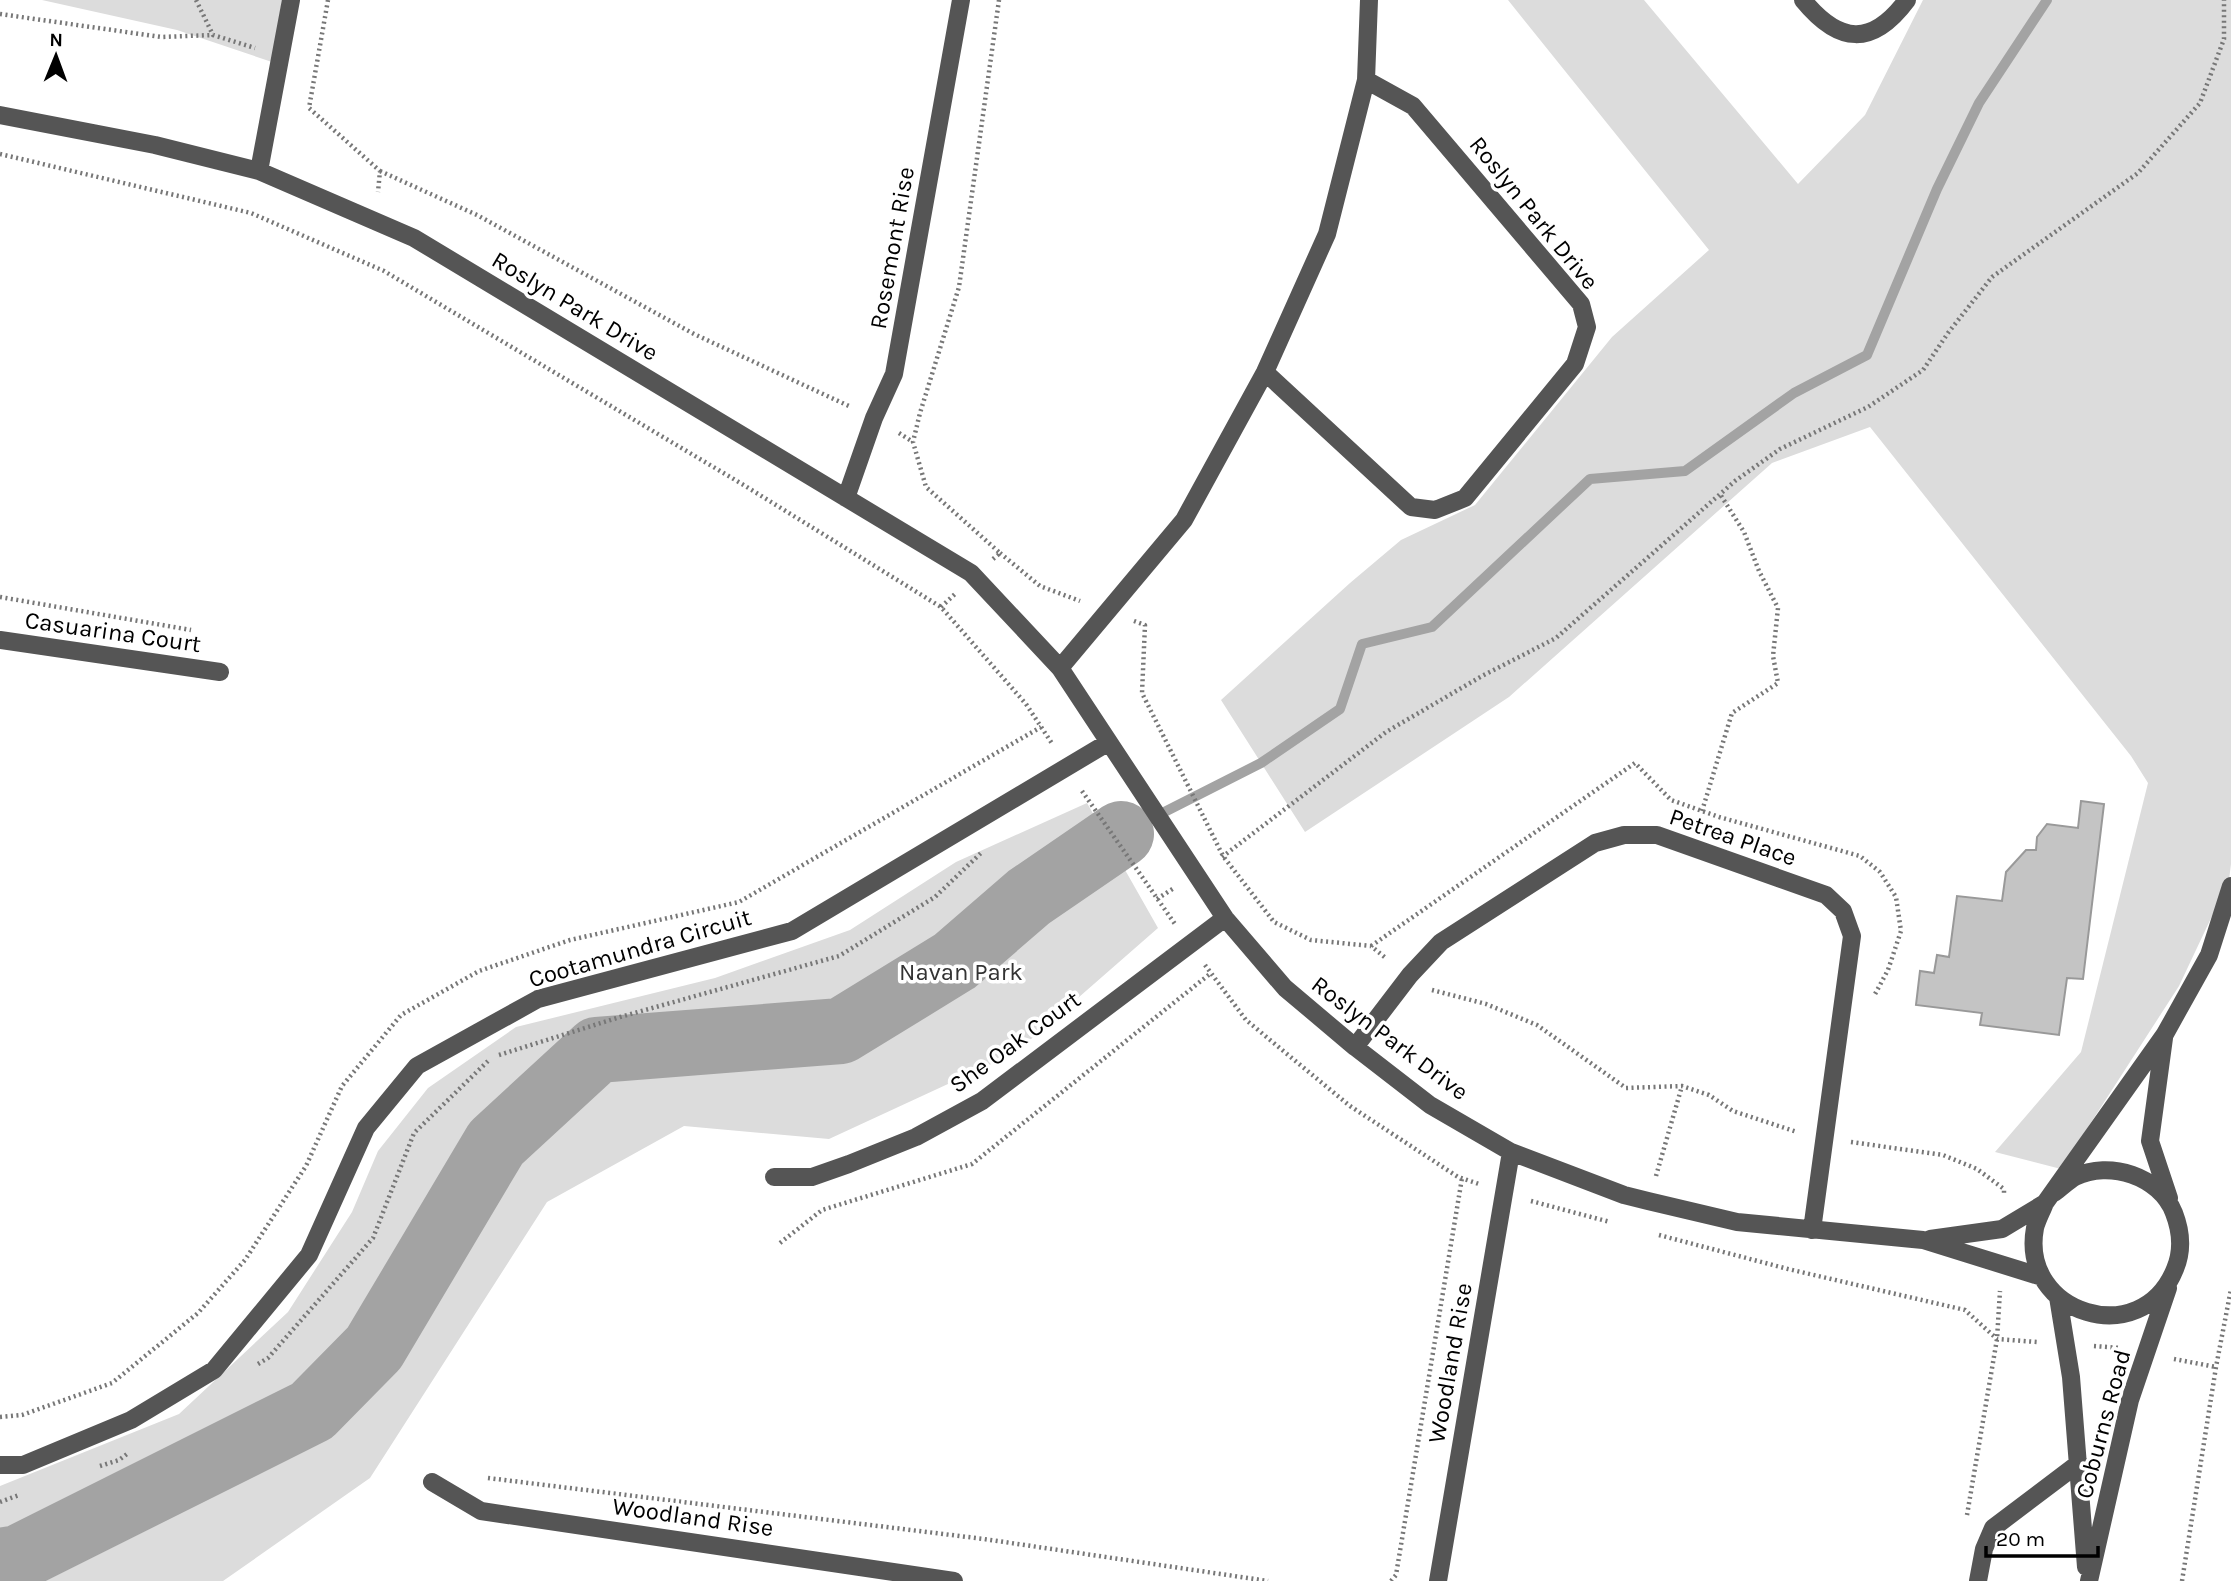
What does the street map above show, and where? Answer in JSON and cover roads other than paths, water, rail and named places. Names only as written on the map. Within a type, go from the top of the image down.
[{"type":"street","points":[[259,171],[291,0]]},
{"type":"street","name":"Rosemont Rise","points":[[846,498],[873,418],[894,374],[961,0]]},
{"type":"street","points":[[1060,668],[1184,520],[1265,372],[1327,234],[1366,80],[1369,0]]},
{"type":"street","points":[[1803,0],[1819,19],[1837,31],[1861,33],[1877,30],[1892,19],[1907,0]]},
{"type":"street","name":"Roslyn Park Drive","points":[[1265,372],[1411,506],[1435,510],[1465,498],[1575,364],[1587,327],[1581,304],[1413,106],[1366,80]]},
{"type":"street","name":"Roslyn Park Drive","points":[[0,115],[155,145],[259,171],[414,238],[974,576],[1060,668],[1225,918],[1284,988],[1430,1105],[1511,1153],[1624,1195],[1737,1222],[1923,1240],[2042,1277]]},
{"type":"street","name":"Casuarina Court","points":[[0,640],[219,672]]},
{"type":"street","name":"Cootamundra Circuit","points":[[0,1465],[23,1465],[131,1420],[214,1370],[309,1255],[366,1128],[417,1066],[538,999],[792,931],[1109,742]]},
{"type":"street","name":"Petrea Place","points":[[1355,1047],[1410,975],[1440,943],[1595,843],[1624,835],[1657,835],[1826,895],[1843,911],[1852,936],[1812,1230]]},
{"type":"street","points":[[2165,1034],[2150,1141],[2180,1233],[2180,1258],[2170,1282],[2153,1301],[2130,1313],[2105,1317],[2079,1311],[2058,1297],[2042,1277],[2034,1253],[2035,1227],[2049,1198],[2165,1034],[2209,955],[2231,886]]},
{"type":"street","name":"She Oak Court","points":[[774,1177],[812,1177],[849,1164],[916,1136],[982,1101],[1225,918]]},
{"type":"street","name":"Woodland Rise","points":[[1438,1581],[1511,1153]]},
{"type":"street","points":[[2049,1198],[2076,1177],[2103,1170],[2131,1173],[2156,1187],[2173,1209]]},
{"type":"street","name":"Roslyn Park Drive","points":[[1923,1240],[2002,1228],[2049,1198]]},
{"type":"street","name":"Coburns Road","points":[[2088,1581],[2130,1400],[2170,1282]]},
{"type":"street","name":"Coburns Road","points":[[2058,1297],[2071,1377],[2088,1581]]},
{"type":"street","name":"Coburns Road","points":[[1978,1581],[1984,1549],[1993,1528],[2079,1464]]},
{"type":"street","name":"Woodland Rise","points":[[432,1482],[481,1511],[954,1581]]},
{"type":"waterway","points":[[1121,834],[1261,763],[1340,709],[1362,644],[1432,627],[1590,479],[1685,471],[1794,393],[1867,355],[1937,189],[1979,103],[2047,0]]},
{"type":"waterway","points":[[0,1561],[18,1558],[312,1411],[374,1348],[496,1143],[597,1050],[841,1031],[955,961],[1029,897],[1121,834]]},
{"type":"park label","name":"Navan Park","points":[[961,972]]}]
